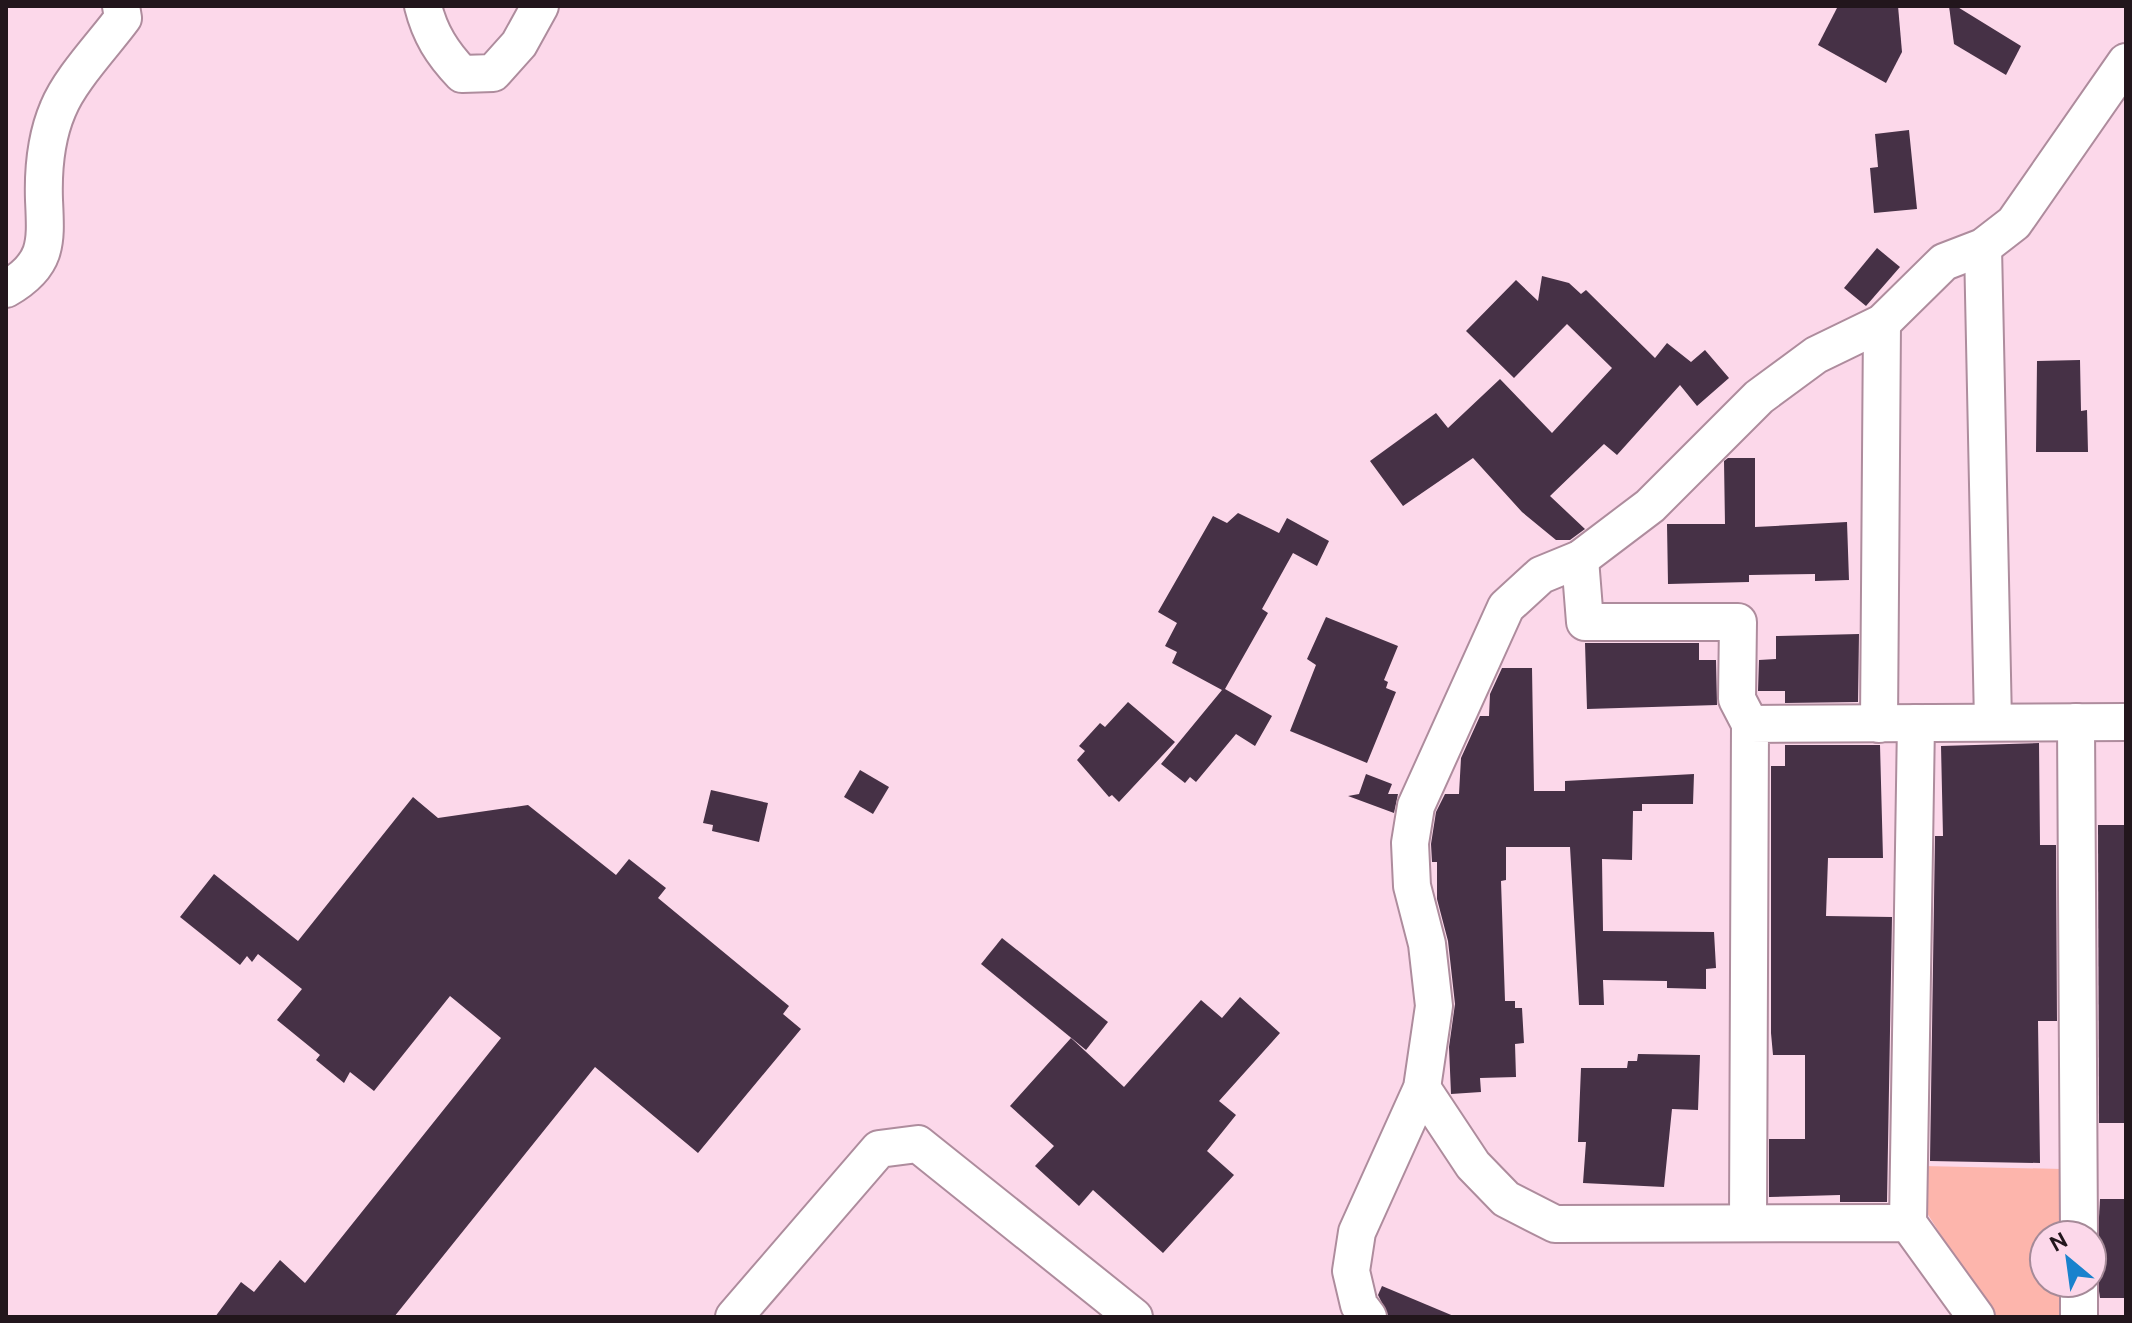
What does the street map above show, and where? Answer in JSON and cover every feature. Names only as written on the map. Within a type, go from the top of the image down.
[{"type":"street","points":[[6,289],[26,278],[40,258],[47,231],[46,148],[59,107],[123,18],[121,6]]},
{"type":"street","points":[[423,6],[429,29],[445,56],[462,74],[493,73],[519,44],[540,6]]},
{"type":"street","points":[[1368,1317],[1359,1305],[1351,1271],[1357,1232],[1422,1088],[1434,1006],[1427,944],[1412,886],[1410,843],[1416,806],[1506,607],[1541,575],[1580,559],[1650,506],[1759,397],[1816,355],[1882,323],[1944,262],[1983,247],[2014,223],[2114,94],[2126,62]]},
{"type":"street","points":[[1983,247],[1993,722]]},
{"type":"street","points":[[1879,724],[1882,323]]},
{"type":"street","points":[[1580,559],[1585,622],[1738,622],[1737,699],[1750,724],[1748,1221]]},
{"type":"street","points":[[2076,722],[2079,1219]]},
{"type":"street","points":[[1750,724],[2126,722]]},
{"type":"street","points":[[1916,723],[1908,1223],[1976,1317]]},
{"type":"street","points":[[1422,1088],[1473,1165],[1506,1199],[1555,1224],[1748,1221],[1908,1223]]},
{"type":"street","points":[[734,1317],[879,1149],[918,1144],[1134,1317]]},
{"type":"shaded area","points":[[1924,1166],[2062,1169],[2063,1219],[2028,1219],[2028,1299],[2063,1299],[2063,1317],[1997,1317],[1985,1304],[1925,1210]]},
{"type":"building","points":[[1838,6],[1898,6],[1902,52],[1886,83],[1818,45]]},
{"type":"building","points":[[1949,6],[1956,6],[2021,46],[2006,75],[1954,44]]},
{"type":"building","points":[[1909,130],[1917,209],[1874,213],[1870,168],[1878,167],[1875,134]]},
{"type":"building","points":[[1877,248],[1900,267],[1866,306],[1844,288]]},
{"type":"building","points":[[1542,276],[1569,283],[1581,294],[1586,290],[1655,358],[1667,343],[1691,362],[1705,350],[1729,378],[1697,406],[1680,385],[1617,455],[1604,444],[1550,496],[1585,529],[1570,540],[1556,540],[1522,512],[1473,458],[1403,506],[1370,461],[1436,413],[1448,428],[1500,379],[1552,433],[1612,368],[1567,324],[1514,378],[1466,331],[1516,280],[1538,301]]},
{"type":"building","points":[[2080,360],[2081,411],[2087,410],[2088,452],[2036,452],[2037,361]]},
{"type":"building","points":[[1728,458],[1755,458],[1755,527],[1847,522],[1849,580],[1815,581],[1815,574],[1749,575],[1749,582],[1668,584],[1667,524],[1725,524],[1724,461]]},
{"type":"building","points":[[1238,513],[1279,533],[1287,518],[1329,541],[1317,566],[1293,553],[1262,609],[1268,613],[1225,689],[1272,716],[1255,746],[1236,734],[1196,782],[1190,777],[1185,783],[1161,764],[1222,690],[1172,663],[1177,652],[1165,646],[1177,623],[1158,612],[1213,516],[1227,523]]},
{"type":"building","points":[[1326,617],[1398,646],[1384,680],[1388,682],[1386,688],[1396,692],[1367,763],[1290,731],[1316,665],[1307,659]]},
{"type":"building","points":[[1859,634],[1858,702],[1785,703],[1785,691],[1758,691],[1759,660],[1776,659],[1776,636]]},
{"type":"building","points":[[1585,643],[1699,643],[1699,660],[1716,660],[1717,705],[1587,709]]},
{"type":"building","points":[[1502,668],[1532,668],[1534,791],[1565,791],[1565,781],[1694,774],[1693,804],[1642,804],[1642,811],[1633,811],[1632,860],[1602,859],[1603,931],[1714,932],[1716,968],[1706,969],[1706,989],[1667,988],[1667,981],[1603,980],[1604,1005],[1579,1005],[1570,847],[1506,847],[1506,880],[1501,881],[1505,1001],[1515,1001],[1515,1008],[1522,1008],[1524,1043],[1515,1044],[1516,1077],[1480,1078],[1481,1092],[1451,1094],[1449,1047],[1455,1004],[1448,941],[1437,899],[1437,862],[1432,862],[1431,844],[1436,812],[1445,794],[1459,794],[1461,758],[1480,716],[1489,716],[1490,694]]},
{"type":"building","points":[[1128,702],[1175,742],[1119,802],[1112,795],[1109,797],[1077,760],[1085,751],[1079,746],[1100,723],[1105,727]]},
{"type":"building","points":[[2039,743],[2040,845],[2056,845],[2057,1021],[2038,1021],[2040,1163],[1930,1161],[1935,836],[1943,836],[1941,746]]},
{"type":"building","points":[[1785,745],[1880,745],[1883,858],[1828,858],[1826,916],[1892,917],[1887,1202],[1840,1202],[1840,1195],[1769,1197],[1769,1139],[1805,1139],[1805,1055],[1773,1055],[1771,1033],[1771,766],[1785,766]]},
{"type":"building","points":[[860,770],[889,787],[873,814],[844,797]]},
{"type":"building","points":[[1366,774],[1392,784],[1388,794],[1398,794],[1394,813],[1348,796],[1359,794]]},
{"type":"building","points":[[711,790],[768,803],[759,842],[712,831],[713,825],[703,823]]},
{"type":"building","points":[[413,797],[438,818],[528,805],[616,875],[629,859],[666,888],[658,898],[789,1006],[783,1014],[801,1029],[698,1153],[595,1067],[394,1317],[215,1317],[241,1282],[254,1292],[280,1260],[305,1283],[501,1038],[450,996],[374,1091],[350,1072],[344,1083],[316,1060],[320,1055],[277,1020],[302,989],[258,954],[252,962],[247,956],[240,965],[180,917],[214,874],[298,941]]},
{"type":"building","points":[[2098,825],[2126,825],[2126,1123],[2099,1123]]},
{"type":"building","points":[[1002,938],[1108,1022],[1086,1050],[981,964]]},
{"type":"building","points":[[1240,997],[1280,1033],[1219,1101],[1236,1115],[1207,1151],[1234,1175],[1163,1253],[1093,1190],[1079,1206],[1035,1166],[1054,1146],[1010,1106],[1071,1038],[1124,1087],[1201,1000],[1222,1018]]},
{"type":"building","points":[[1638,1054],[1700,1055],[1698,1110],[1672,1109],[1664,1187],[1583,1183],[1586,1142],[1578,1142],[1581,1068],[1627,1068],[1628,1061],[1637,1061]]},
{"type":"building","points":[[2100,1199],[2126,1199],[2126,1298],[2108,1298],[2108,1219],[2099,1219]]},
{"type":"building","points":[[1382,1286],[1456,1317],[1389,1317],[1378,1295]]}]
